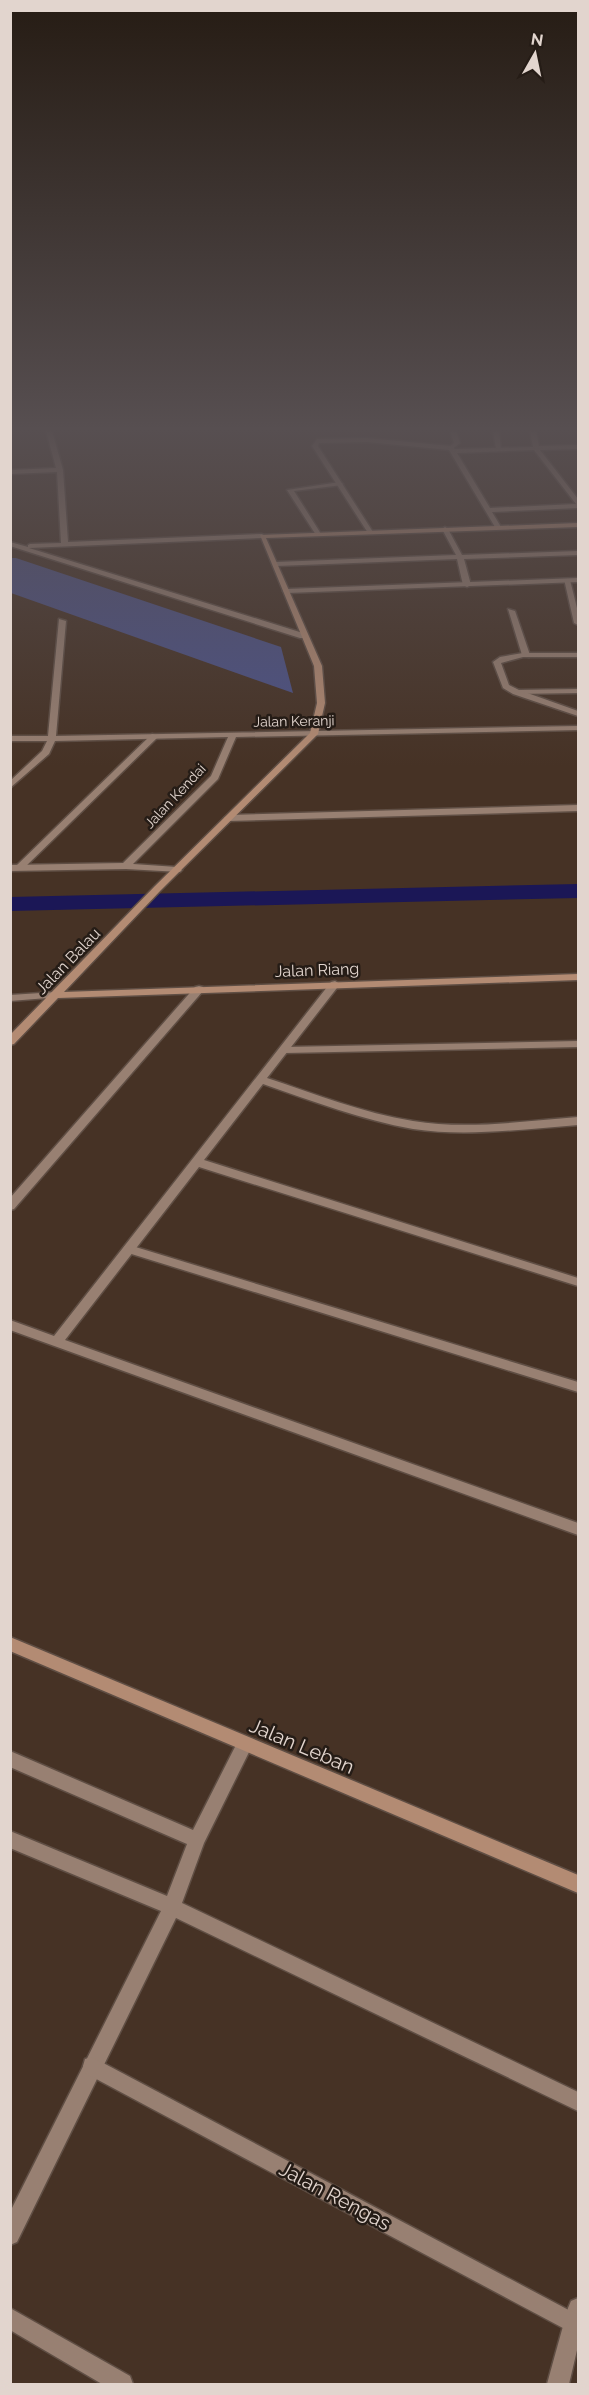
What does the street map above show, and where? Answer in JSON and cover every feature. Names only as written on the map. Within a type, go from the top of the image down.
[{"type":"street","points":[[10,546],[114,543]]},
{"type":"street","points":[[265,543],[288,591],[303,636],[318,666],[321,702],[314,734]]},
{"type":"street","points":[[452,543],[460,557],[467,585]]},
{"type":"street","points":[[20,547],[303,636]]},
{"type":"street","points":[[276,564],[579,553]]},
{"type":"street","points":[[566,580],[579,623]]},
{"type":"street","points":[[288,591],[579,580]]},
{"type":"street","points":[[512,612],[526,655]]},
{"type":"street","points":[[10,786],[45,752],[52,738],[62,621]]},
{"type":"street","points":[[579,655],[526,655],[503,658],[496,662],[506,686],[516,692],[579,714]]},
{"type":"street","points":[[516,692],[579,691]]},
{"type":"street","name":"Jalan Keranji","points":[[10,739],[579,728]]},
{"type":"street","name":"Jalan Balau","points":[[10,1042],[158,888],[314,734]]},
{"type":"street","name":"Jalan Kendai","points":[[126,866],[215,777],[233,735]]},
{"type":"street","points":[[15,868],[155,736]]},
{"type":"street","points":[[228,818],[579,808]]},
{"type":"street","points":[[15,868],[126,866],[177,870]]},
{"type":"street","name":"Jalan Riang","points":[[56,995],[579,977]]},
{"type":"street","points":[[57,1341],[335,984]]},
{"type":"street","points":[[10,1206],[199,989]]},
{"type":"street","points":[[10,998],[56,995]]},
{"type":"street","points":[[285,1050],[579,1044]]},
{"type":"street","points":[[261,1080],[384,1118],[416,1125],[473,1127],[579,1121]]},
{"type":"street","points":[[197,1162],[579,1282]]},
{"type":"street","points":[[129,1249],[579,1387]]},
{"type":"street","points":[[10,1325],[579,1529]]},
{"type":"street","name":"Jalan Leban","points":[[10,1644],[579,1884]]},
{"type":"street","points":[[10,2235],[172,1907],[197,1840],[245,1744]]},
{"type":"street","points":[[10,1759],[197,1840]]},
{"type":"street","points":[[10,1839],[172,1907],[579,2103]]},
{"type":"street","name":"Jalan Rengas","points":[[92,2066],[577,2319]]},
{"type":"street","points":[[10,2318],[122,2385]]},
{"type":"street","points":[[558,2385],[577,2319]]},
{"type":"shaded area","points":[[11,558],[281,647],[293,693],[11,593]]},
{"type":"waterway","points":[[10,904],[578,891]]}]
